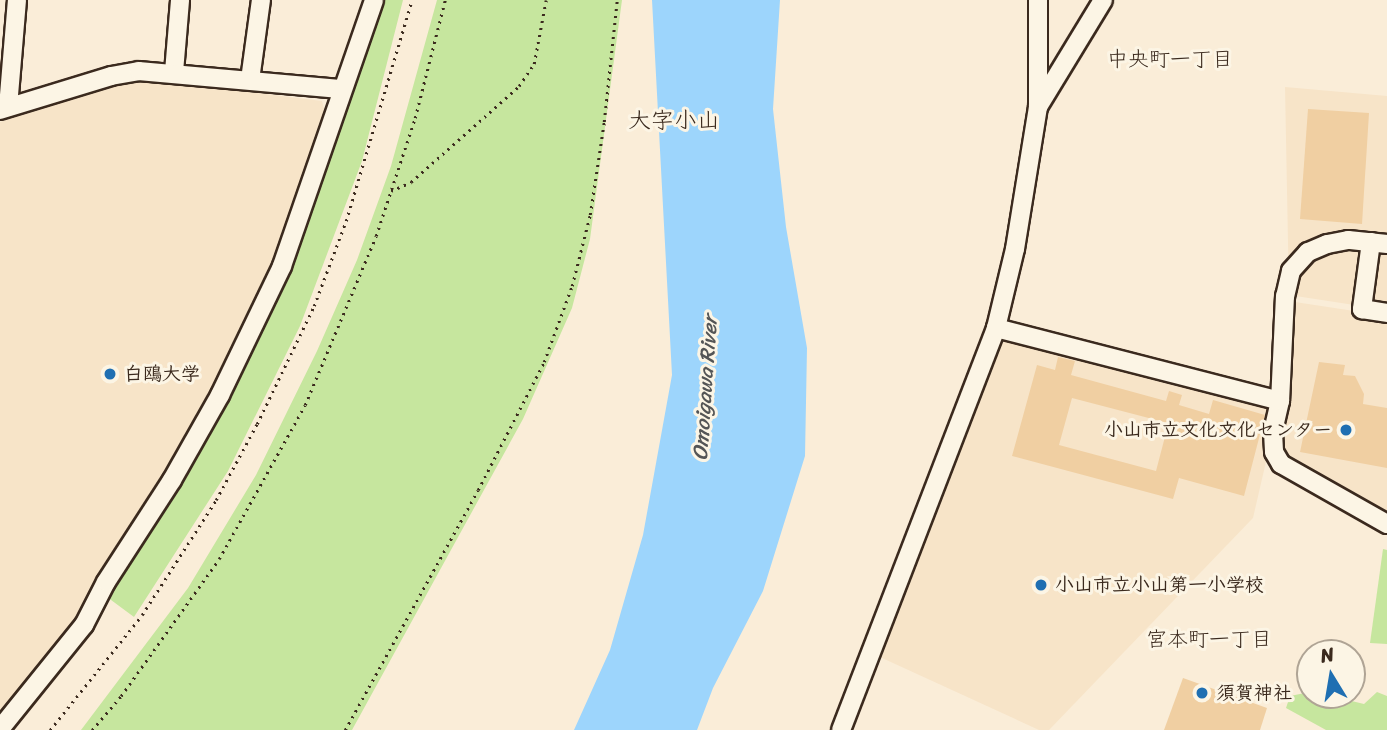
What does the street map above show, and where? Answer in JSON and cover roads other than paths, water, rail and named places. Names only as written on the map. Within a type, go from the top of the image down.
[{"type":"street","points":[[17,0],[4,109],[111,76],[139,71],[342,89]]},
{"type":"street","points":[[174,72],[180,0]]},
{"type":"street","points":[[250,80],[261,0]]},
{"type":"street","points":[[0,729],[84,625],[106,582],[172,480],[220,395],[282,265],[374,0]]},
{"type":"street","points":[[841,730],[996,328],[1017,236],[1038,107],[1038,0]]},
{"type":"street","points":[[1038,107],[1103,0]]},
{"type":"street","points":[[1387,313],[1362,310],[1379,243],[1348,240],[1327,244],[1308,252],[1291,271],[1284,296],[1280,401],[1273,432],[1274,452],[1281,464],[1387,524]]},
{"type":"street","points":[[996,328],[1280,401]]},
{"type":"water","name":"Omoigawa River","points":[[652,0],[780,0],[773,109],[786,227],[807,348],[805,456],[763,591],[713,688],[697,730],[574,730],[610,650],[643,535],[672,375]]},
{"type":"place","name":"白鴎大学","points":[[110,374]]},
{"type":"place","name":"小山市立文化文化センター","points":[[1346,430]]},
{"type":"place","name":"小山市立小山第一小学校","points":[[1041,585]]},
{"type":"place","name":"須賀神社","points":[[1202,693]]},
{"type":"district","name":"中央町一丁目","points":[[1170,59]]},
{"type":"district","name":"大字小山","points":[[674,121]]},
{"type":"district","name":"宮本町一丁目","points":[[1209,639]]}]
